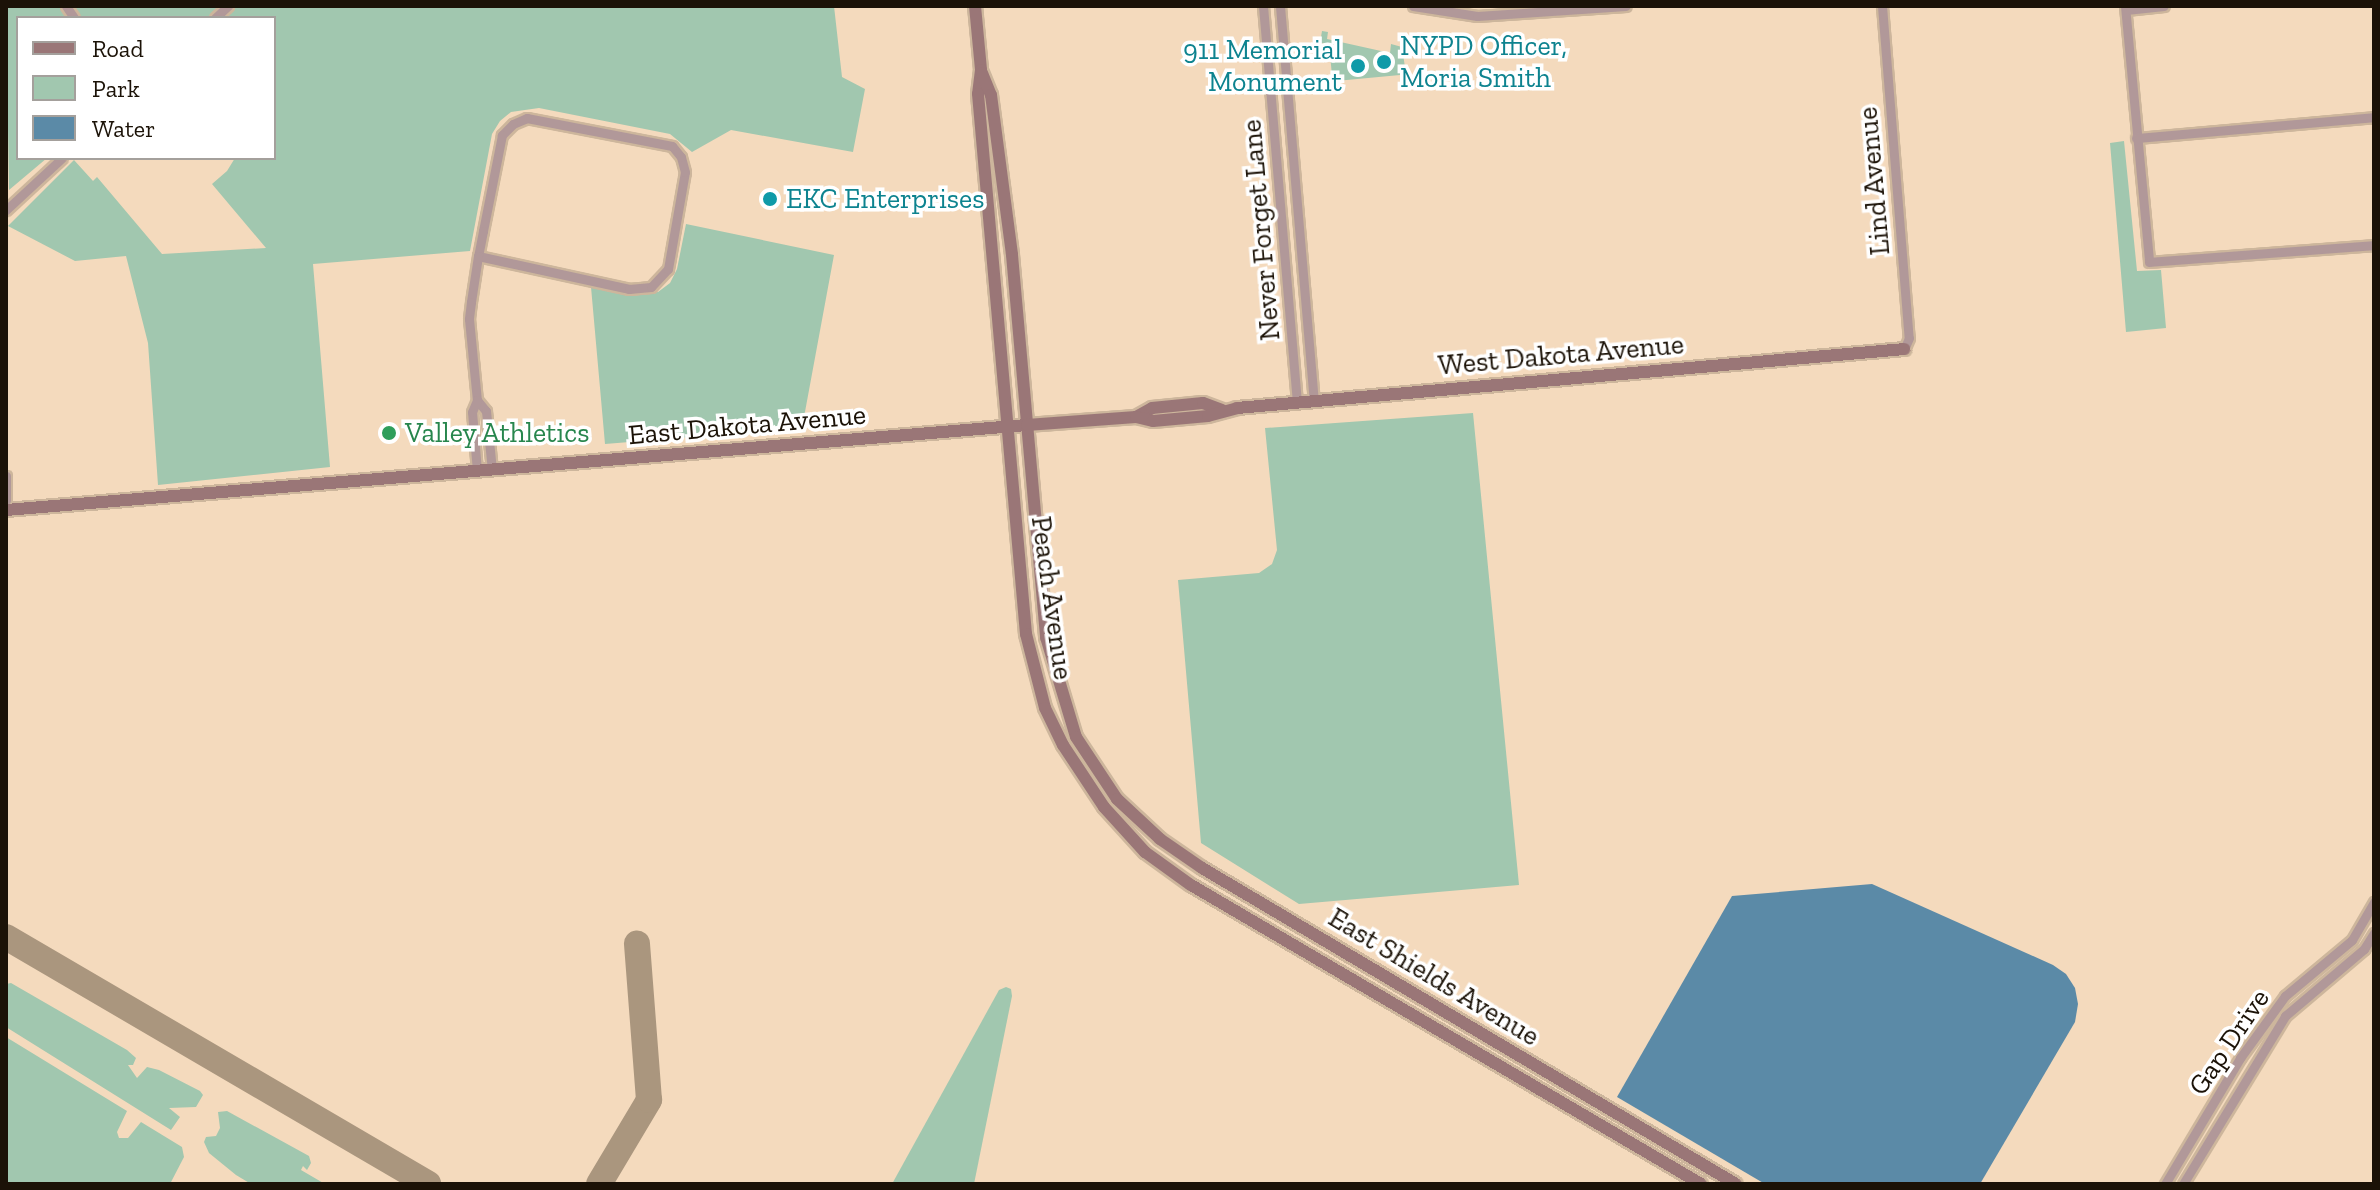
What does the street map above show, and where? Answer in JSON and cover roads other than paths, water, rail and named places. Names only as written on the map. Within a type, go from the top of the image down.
[{"type":"main road","points":[[975,6],[981,70]]},
{"type":"main road","name":"Peach Avenue","points":[[981,70],[991,95],[1012,255],[1046,637],[1076,737],[1117,799]]},
{"type":"main road","name":"Peach Avenue","points":[[981,70],[978,94],[1007,427],[1033,670],[1045,708],[1063,745],[1104,807]]},
{"type":"main road","name":"West Dakota Avenue","points":[[1007,427],[1136,417],[1152,408],[1203,403],[1222,410],[1904,349]]},
{"type":"main road","name":"East Dakota Avenue","points":[[6,510],[1007,427]]},
{"type":"main road","name":"East Shields Avenue","points":[[1117,799],[1160,839],[1237,888],[1736,1184]]},
{"type":"main road","name":"East Shields Avenue","points":[[1104,807],[1145,852],[1227,906],[1701,1184]]},
{"type":"main road","points":[[1227,906],[1237,888]]},
{"type":"street","name":"Never Forget Lane","points":[[1263,6],[1297,402]]},
{"type":"street","name":"Never Forget Lane","points":[[1280,6],[1314,401]]},
{"type":"street","points":[[1413,6],[1477,16],[1626,6]]},
{"type":"street","name":"Lind Avenue","points":[[1882,6],[1909,338],[1904,349]]},
{"type":"street","points":[[2164,6],[2126,8],[2149,262],[2374,245]]},
{"type":"street","points":[[2136,138],[2374,117]]},
{"type":"street","points":[[477,471],[472,412],[477,400],[469,319],[478,256],[502,135],[513,124],[527,118],[672,146],[681,157],[685,172],[668,269],[651,287],[629,289],[478,256]]},
{"type":"street","points":[[6,210],[60,160]]},
{"type":"street","points":[[477,400],[486,411],[492,470]]},
{"type":"street","points":[[6,476],[6,500]]},
{"type":"street","name":"Gap Drive","points":[[2165,1184],[2240,1058],[2285,996],[2352,940],[2374,902]]},
{"type":"street","name":"Gap Drive","points":[[2183,1184],[2285,1016],[2364,949],[2374,933]]},
{"type":"street","points":[[2352,940],[2364,949]]},
{"type":"street","points":[[2240,1058],[2253,1066]]},
{"type":"water","points":[[1872,884],[2053,965],[2066,974],[2075,988],[2078,1004],[2075,1022],[1980,1184],[1765,1184],[1617,1097],[1732,896]]},
{"type":"place","name":"NYPD Officer, Moria Smith","points":[[1384,62]]},
{"type":"place","name":"911 Memorial Monument","points":[[1358,66]]},
{"type":"place","name":"EKC Enterprises","points":[[770,199]]},
{"type":"place","name":"Valley Athletics","points":[[389,433]]}]
